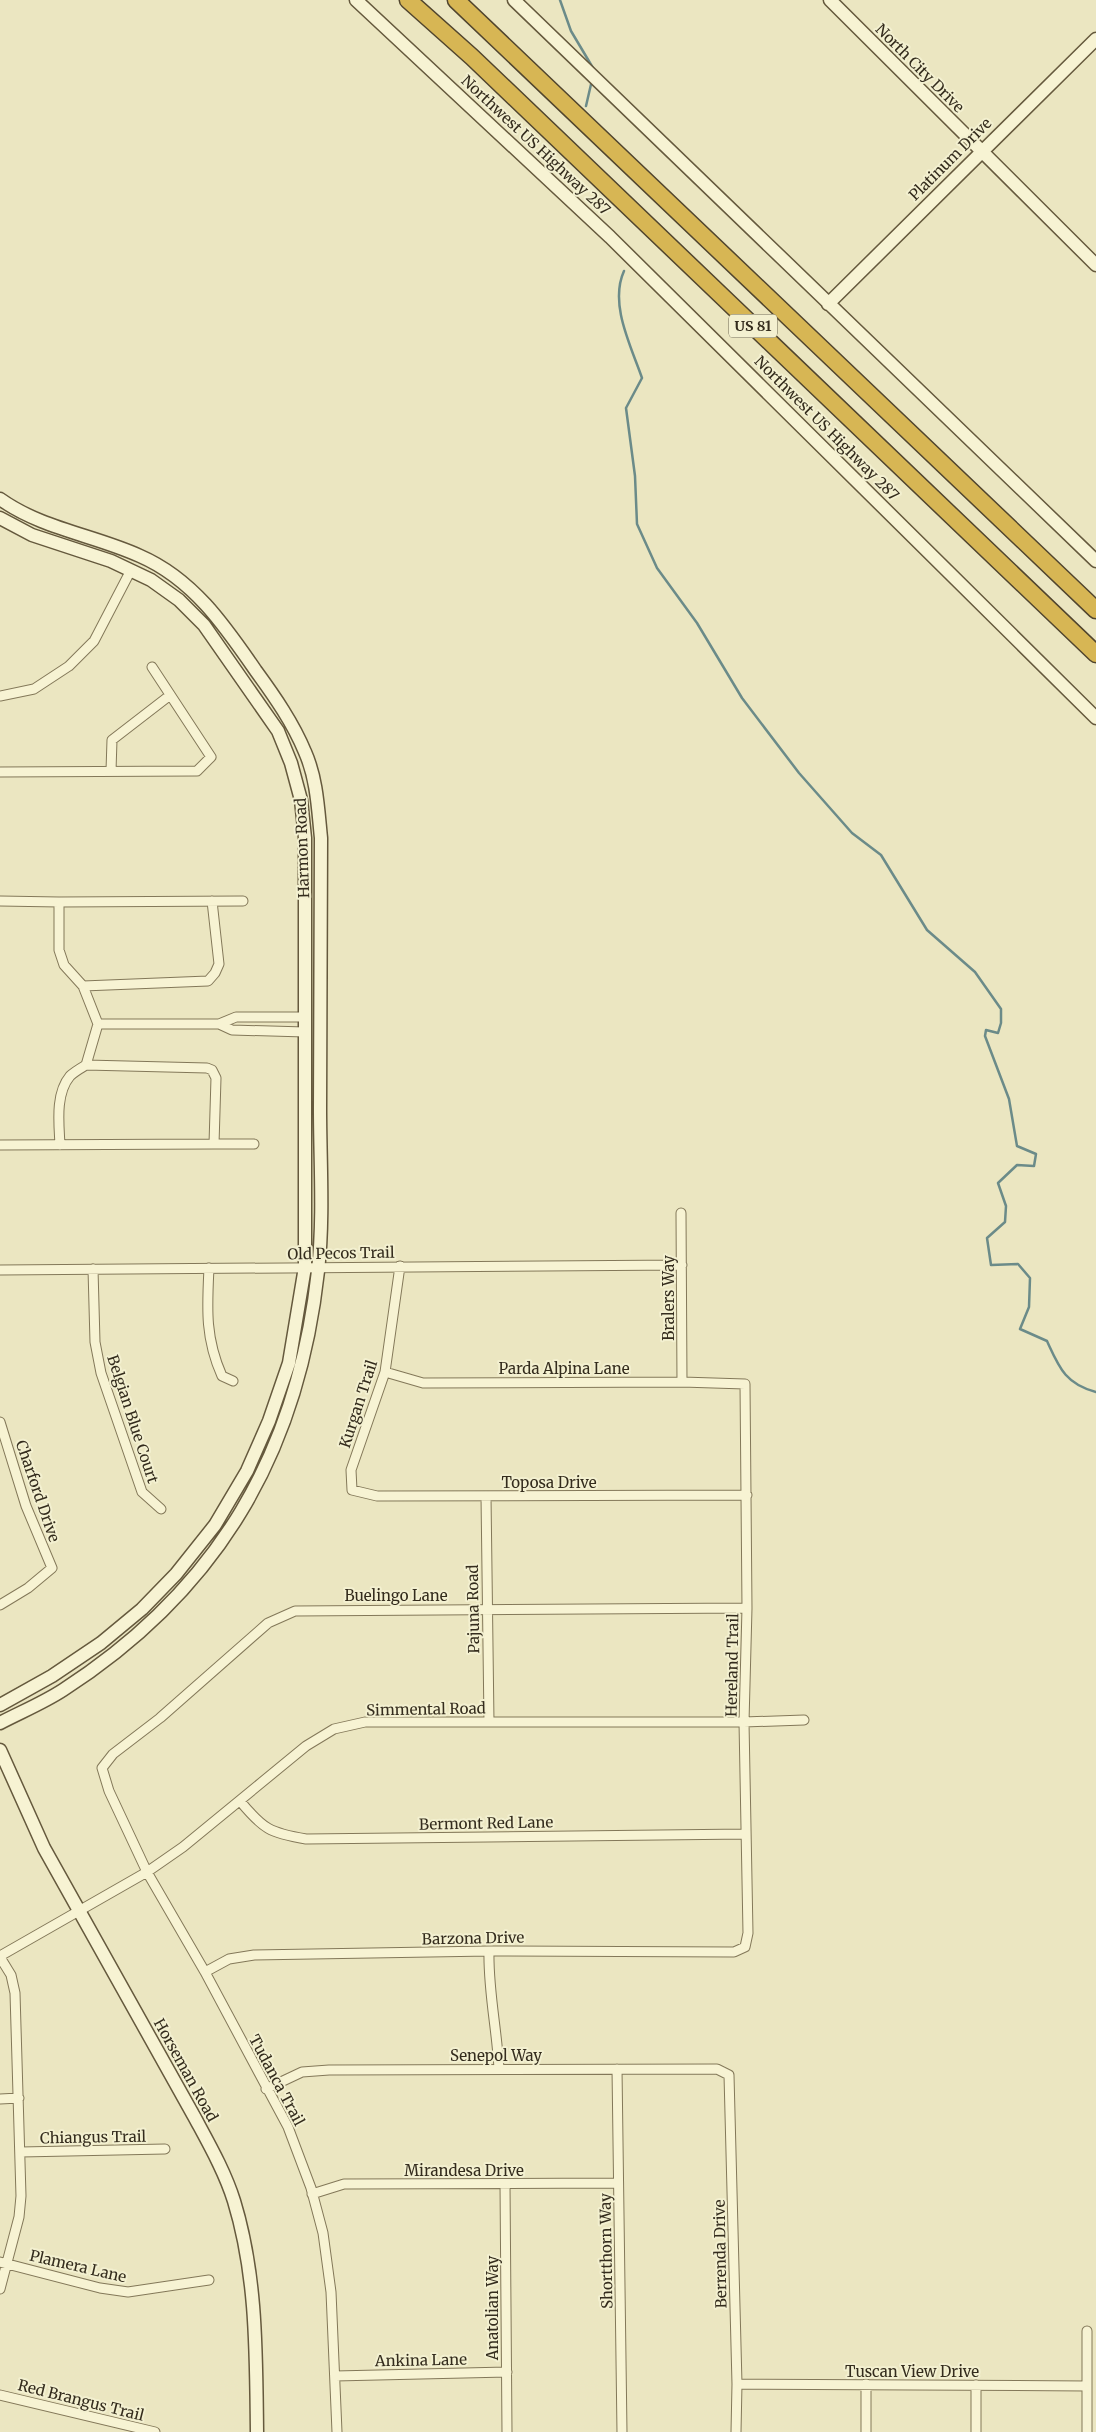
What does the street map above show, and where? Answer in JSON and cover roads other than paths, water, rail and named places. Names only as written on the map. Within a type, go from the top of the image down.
[{"type":"highway","name":"US 81","points":[[408,0],[472,57],[1096,654]]},
{"type":"highway","name":"US 81","points":[[456,0],[1096,610]]},
{"type":"highway","points":[[473,0],[533,75]]},
{"type":"street","name":"Northwest US Highway 287","points":[[356,0],[610,237],[1096,718]]},
{"type":"street","points":[[514,0],[1096,561]]},
{"type":"street","name":"North City Drive","points":[[830,0],[1096,266]]},
{"type":"street","name":"Platinum Drive","points":[[828,304],[980,151],[1096,38]]},
{"type":"street","name":"Harmon Road","points":[[0,499],[43,523],[140,556],[167,570],[195,593],[225,626],[285,712],[306,753],[316,788],[321,838],[318,1267],[301,1374],[286,1422],[259,1481],[230,1529],[206,1562],[155,1619],[114,1654],[61,1691],[0,1723]]},
{"type":"street","name":"Harmon Road","points":[[0,518],[32,535],[111,561],[132,570],[151,580],[179,600],[204,625],[278,731],[291,763],[301,800],[305,838],[305,1267],[298,1320],[286,1372],[269,1421],[246,1472],[215,1525],[176,1574],[142,1609],[102,1643],[52,1676],[0,1705]]},
{"type":"street","points":[[0,696],[34,688],[69,666],[94,641],[132,570]]},
{"type":"street","points":[[0,772],[198,771],[211,757],[169,696],[152,667]]},
{"type":"street","points":[[111,771],[112,740],[169,696]]},
{"type":"street","points":[[0,901],[243,901]]},
{"type":"street","points":[[83,986],[208,980],[215,973],[219,964],[212,901]]},
{"type":"street","points":[[59,902],[59,950],[64,965],[83,986],[98,1024],[86,1065]]},
{"type":"street","points":[[98,1024],[219,1024],[236,1017],[305,1017]]},
{"type":"street","points":[[219,1024],[232,1030],[305,1032]]},
{"type":"street","points":[[60,1145],[59,1108],[63,1090],[70,1076],[86,1065],[207,1068],[212,1070],[216,1078],[214,1144]]},
{"type":"street","points":[[0,1145],[254,1144]]},
{"type":"street","name":"Bralers Way","points":[[681,1214],[682,1382]]},
{"type":"street","name":"Old Pecos Trail","points":[[0,1270],[682,1265]]},
{"type":"street","name":"Kurgan Trail","points":[[352,1490],[352,1470],[385,1372],[400,1266]]},
{"type":"street","name":"Belgian Blue Court","points":[[93,1268],[95,1342],[101,1374],[142,1492],[161,1509]]},
{"type":"street","points":[[209,1268],[207,1309],[212,1354],[222,1376],[233,1381]]},
{"type":"street","name":"Parda Alpina Lane","points":[[385,1372],[424,1383],[682,1382],[745,1384]]},
{"type":"street","name":"Hereland Trail","points":[[745,1384],[747,1608],[744,1722],[748,1933],[745,1947]]},
{"type":"street","name":"Charford Drive","points":[[0,1422],[26,1506],[52,1568],[28,1588],[0,1605]]},
{"type":"street","name":"Toposa Drive","points":[[352,1490],[377,1496],[747,1495]]},
{"type":"street","name":"Pajuna Road","points":[[486,1496],[489,1722]]},
{"type":"street","name":"Buelingo Lane","points":[[102,1768],[113,1754],[160,1718],[268,1623],[295,1611],[747,1608]]},
{"type":"street","name":"Simmental Road","points":[[0,1956],[147,1872],[183,1847],[306,1746],[334,1729],[365,1722],[744,1722],[804,1720]]},
{"type":"street","name":"Horseman Road","points":[[0,1750],[44,1848],[195,2118],[217,2159],[234,2200],[246,2253],[253,2304],[257,2432]]},
{"type":"street","name":"Tudanca Trail","points":[[102,1768],[109,1791],[147,1872],[205,1972],[288,2128],[312,2194],[323,2233],[331,2292],[337,2432]]},
{"type":"street","name":"Bermont Red Lane","points":[[240,1801],[255,1820],[277,1834],[306,1839],[746,1834]]},
{"type":"street","name":"Barzona Drive","points":[[205,1972],[229,1959],[254,1955],[489,1951],[734,1952],[745,1947]]},
{"type":"street","points":[[489,1951],[488,1983],[497,2035],[499,2069]]},
{"type":"street","points":[[0,1956],[11,1975],[15,1992],[21,2152],[19,2217],[3,2263],[0,2289]]},
{"type":"street","name":"Senepol Way","points":[[266,2089],[302,2072],[499,2069],[717,2069],[729,2075]]},
{"type":"street","name":"Shortthorn Way","points":[[617,2069],[622,2432]]},
{"type":"street","name":"Berrenda Drive","points":[[729,2075],[737,2384],[736,2432]]},
{"type":"street","points":[[0,2099],[19,2098]]},
{"type":"street","name":"Chiangus Trail","points":[[21,2152],[165,2149]]},
{"type":"street","name":"Mirandesa Drive","points":[[312,2194],[344,2184],[618,2183]]},
{"type":"street","name":"Anatolian Way","points":[[505,2184],[507,2432]]},
{"type":"street","name":"Plamera Lane","points":[[3,2263],[100,2288],[128,2292],[209,2280]]},
{"type":"street","points":[[1087,2432],[1088,2331]]},
{"type":"street","name":"Ankina Lane","points":[[335,2376],[507,2372]]},
{"type":"street","name":"Tuscan View Drive","points":[[737,2384],[1087,2386]]},
{"type":"street","points":[[866,2384],[866,2432]]},
{"type":"street","points":[[976,2385],[976,2432]]},
{"type":"street","name":"Red Brangus Trail","points":[[0,2395],[155,2432]]},
{"type":"street","points":[[329,2432],[337,2432]]},
{"type":"waterway","points":[[560,0],[571,31],[593,68]]},
{"type":"waterway","points":[[586,106],[592,80]]},
{"type":"waterway","points":[[624,271],[620,284],[620,311],[623,325],[642,378],[626,408],[635,476],[637,524],[657,568],[697,623],[742,698],[799,773],[852,833],[881,855],[927,930],[975,972],[1001,1009],[1001,1023],[998,1033],[986,1030],[985,1036],[1009,1099],[1017,1146],[1036,1154],[1034,1166],[1017,1165],[998,1183],[1006,1206],[1005,1222],[987,1238],[991,1265],[1018,1264],[1030,1278],[1029,1307],[1020,1329],[1047,1341],[1064,1373],[1085,1389],[1096,1392]]}]
